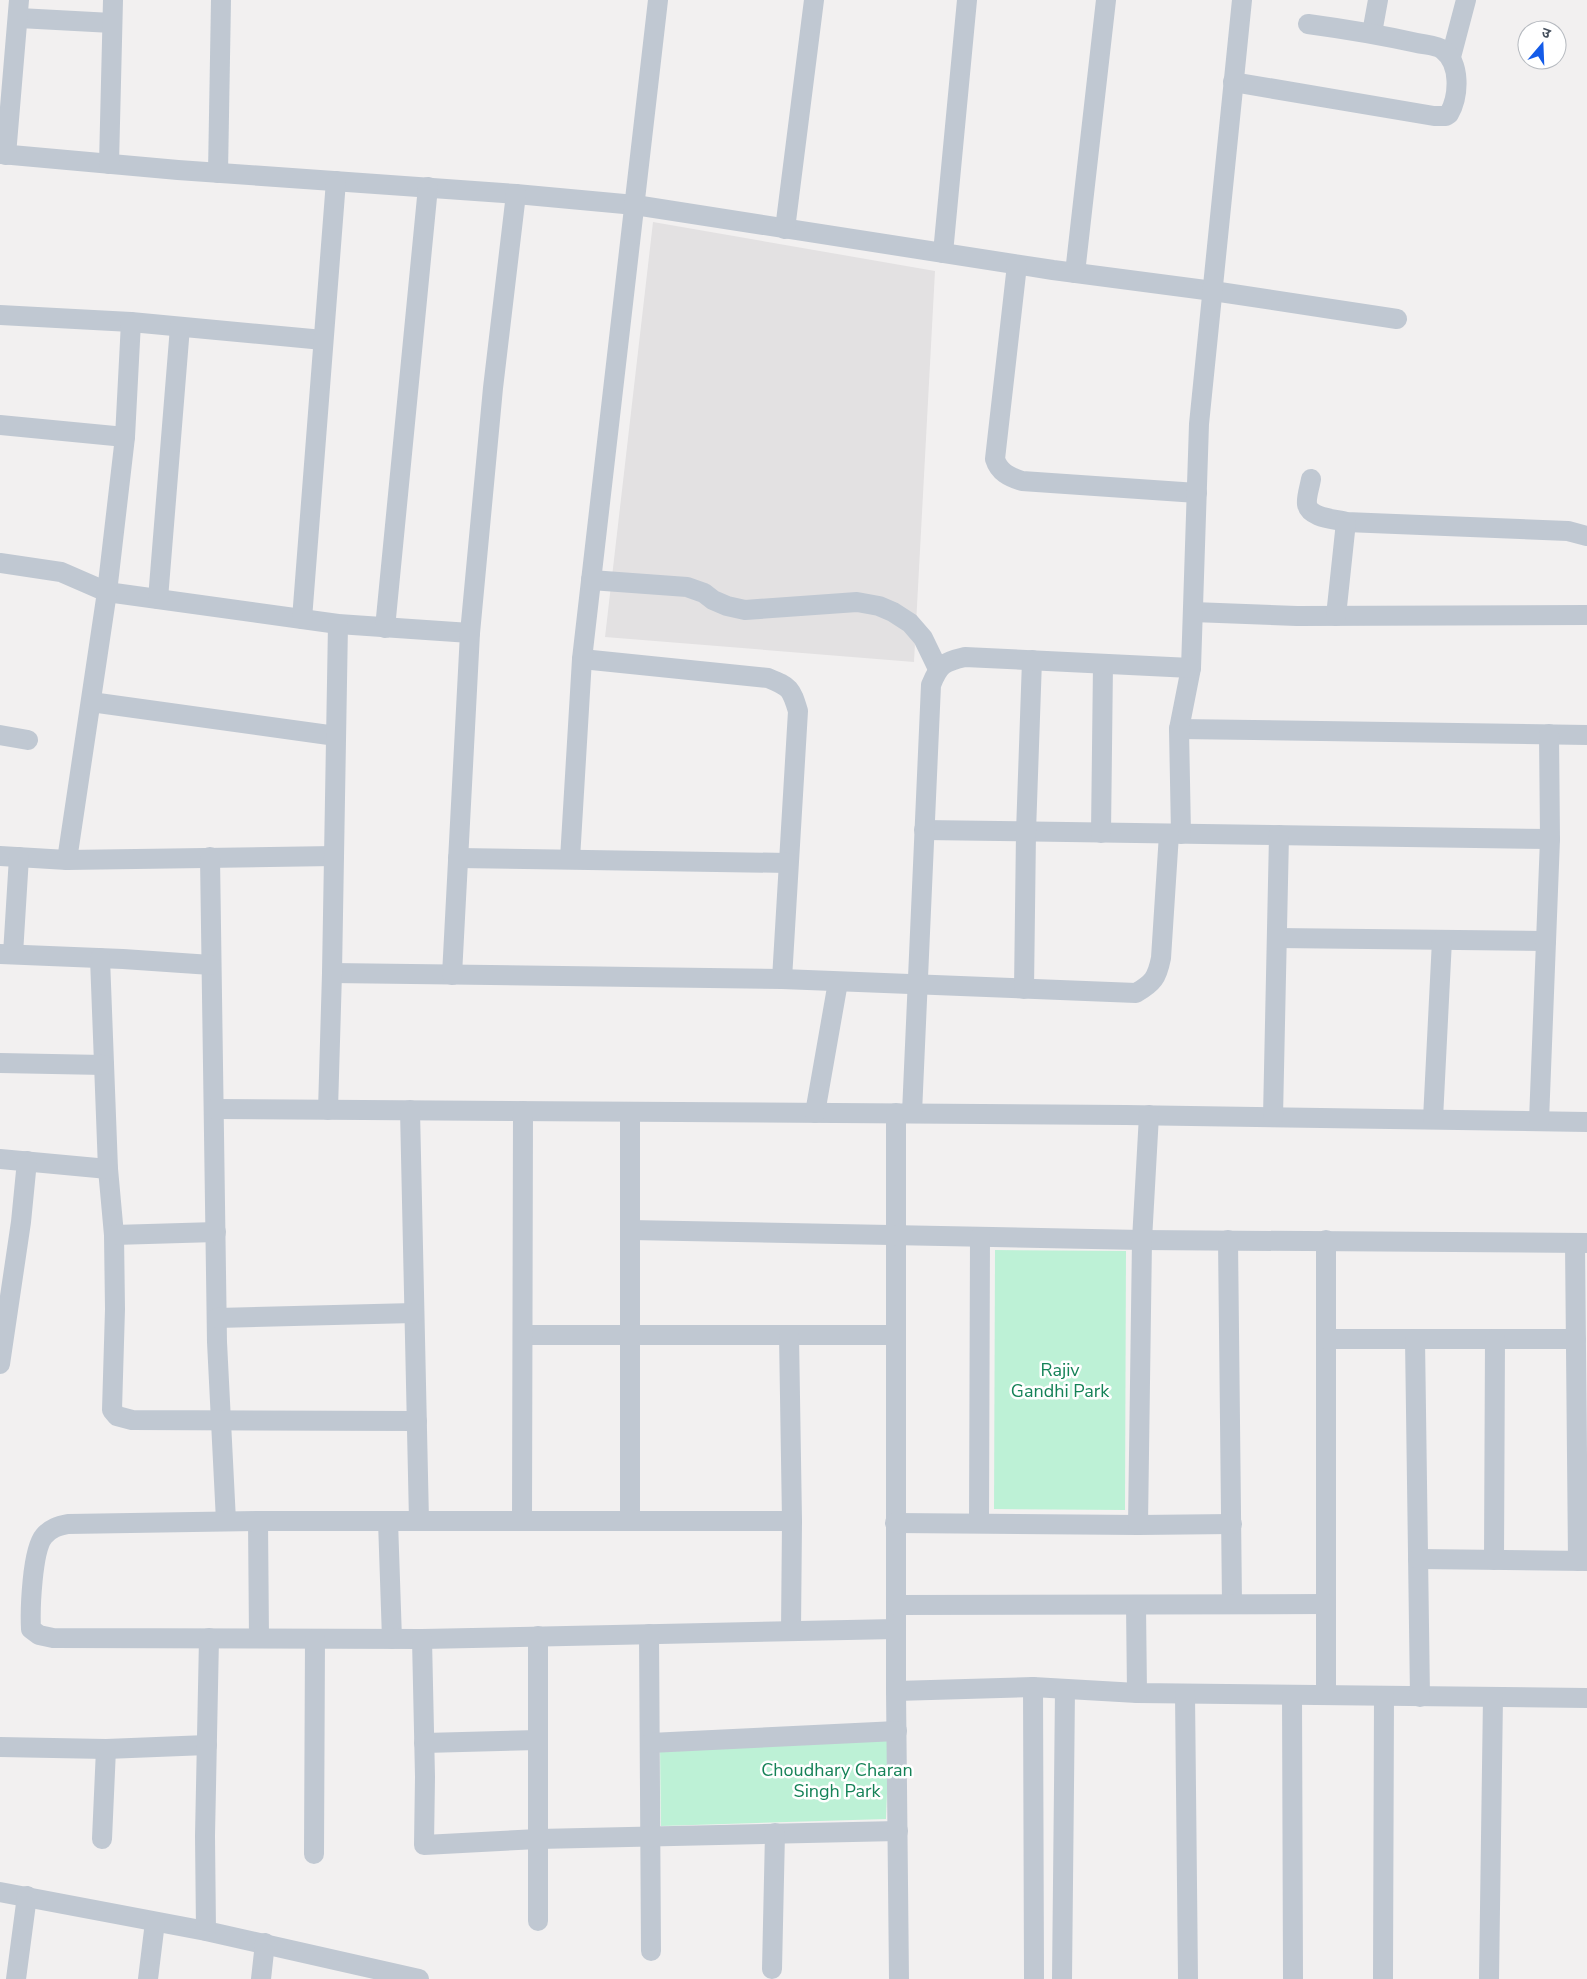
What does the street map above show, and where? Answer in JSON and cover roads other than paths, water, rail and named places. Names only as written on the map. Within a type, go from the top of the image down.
[{"type":"street","points":[[109,164],[113,0]]},
{"type":"street","points":[[218,173],[221,0]]},
{"type":"street","points":[[570,859],[582,659],[658,0]]},
{"type":"street","points":[[785,229],[814,0]]},
{"type":"street","points":[[943,253],[967,0]]},
{"type":"street","points":[[1075,273],[1106,0]]},
{"type":"street","points":[[332,973],[782,980],[1136,993],[1150,985],[1158,974],[1161,958],[1175,834],[1179,730],[1191,668],[1200,424],[1242,0]]},
{"type":"street","points":[[1372,33],[1378,0]]},
{"type":"street","points":[[1451,57],[1466,0]]},
{"type":"street","points":[[112,23],[19,9],[3,154],[218,173],[516,194],[635,205],[1017,265],[1213,291],[1397,319]]},
{"type":"street","points":[[1233,82],[1434,116],[1446,116],[1452,110],[1457,74],[1451,57],[1441,48],[1372,33],[1308,24]]},
{"type":"street","points":[[302,619],[336,181]]},
{"type":"street","points":[[385,628],[428,188]]},
{"type":"street","points":[[452,975],[470,633],[493,388],[516,194]]},
{"type":"street","points":[[1017,265],[995,459],[998,467],[1009,477],[1022,481],[1197,493]]},
{"type":"street","points":[[0,315],[131,322],[323,340]]},
{"type":"street","points":[[67,860],[107,592],[124,437],[131,322]]},
{"type":"street","points":[[158,599],[180,327]]},
{"type":"street","points":[[0,425],[124,437]]},
{"type":"street","points":[[1311,479],[1307,504],[1311,512],[1316,515],[1346,522],[1568,531],[1587,536]]},
{"type":"street","points":[[1336,616],[1346,522]]},
{"type":"street","points":[[0,564],[61,572],[107,592],[338,624],[470,633]]},
{"type":"street","points":[[591,580],[687,587],[704,593],[713,600],[727,606],[745,610],[857,602],[879,606],[910,623],[923,638],[938,669]]},
{"type":"street","points":[[1193,612],[1336,616],[1587,615]]},
{"type":"street","points":[[328,1110],[338,624]]},
{"type":"street","points":[[899,1979],[895,1523],[895,1236],[904,1113],[918,986],[931,685],[938,669],[948,661],[965,657],[1191,668]]},
{"type":"street","points":[[582,659],[768,678],[792,691],[798,711],[782,980]]},
{"type":"street","points":[[1024,990],[1026,832],[1032,660]]},
{"type":"street","points":[[1101,833],[1103,664]]},
{"type":"street","points":[[91,702],[336,736]]},
{"type":"street","points":[[1179,730],[1587,735]]},
{"type":"street","points":[[1539,1121],[1550,839],[1549,734]]},
{"type":"street","points":[[0,736],[28,740]]},
{"type":"street","points":[[924,830],[1550,839]]},
{"type":"street","points":[[1273,1117],[1279,835]]},
{"type":"street","points":[[211,965],[6,954],[10,856],[67,860],[334,856]]},
{"type":"street","points":[[210,858],[217,1318],[226,1521]]},
{"type":"street","points":[[458,858],[788,863]]},
{"type":"street","points":[[1277,938],[1546,941]]},
{"type":"street","points":[[1433,1120],[1442,940]]},
{"type":"street","points":[[100,958],[108,1169],[114,1235],[115,1309],[112,1410],[117,1416],[132,1420],[417,1422]]},
{"type":"street","points":[[814,1113],[838,982]]},
{"type":"street","points":[[0,1063],[104,1065]]},
{"type":"street","points":[[214,1109],[1149,1115],[1587,1122]]},
{"type":"street","points":[[410,1110],[419,1521]]},
{"type":"street","points":[[522,1521],[523,1111]]},
{"type":"street","points":[[630,1112],[630,1521]]},
{"type":"street","points":[[1138,1526],[1142,1240],[1149,1115]]},
{"type":"street","points":[[0,1160],[108,1169]]},
{"type":"street","points":[[0,1364],[9,1244],[27,1161]]},
{"type":"street","points":[[630,1230],[1142,1240],[1581,1243],[1576,1339],[1582,1561],[1418,1559]]},
{"type":"street","points":[[114,1235],[216,1232]]},
{"type":"street","points":[[979,1523],[980,1237]]},
{"type":"street","points":[[1228,1240],[1232,1604]]},
{"type":"street","points":[[1326,1240],[1326,1695]]},
{"type":"street","points":[[217,1318],[414,1313]]},
{"type":"street","points":[[523,1335],[895,1335]]},
{"type":"street","points":[[789,1335],[792,1520],[791,1631]]},
{"type":"street","points":[[1326,1339],[1576,1339]]},
{"type":"street","points":[[1415,1339],[1420,1696]]},
{"type":"street","points":[[1494,1560],[1495,1339]]},
{"type":"street","points":[[792,1520],[226,1521],[68,1524],[54,1527],[43,1538],[36,1554],[32,1628],[39,1635],[53,1638],[315,1639],[422,1639],[896,1629]]},
{"type":"street","points":[[258,1521],[259,1638]]},
{"type":"street","points":[[388,1521],[392,1639]]},
{"type":"street","points":[[895,1523],[1138,1526],[1232,1524]]},
{"type":"street","points":[[1136,1604],[1137,1693]]},
{"type":"street","points":[[896,1605],[1326,1604]]},
{"type":"street","points":[[649,1634],[651,1951]]},
{"type":"street","points":[[538,1636],[538,1921]]},
{"type":"street","points":[[206,1930],[205,1836],[209,1638]]},
{"type":"street","points":[[314,1854],[315,1639]]},
{"type":"street","points":[[422,1639],[424,1846],[538,1839],[898,1831]]},
{"type":"street","points":[[896,1691],[1033,1687],[1185,1694],[1587,1698]]},
{"type":"street","points":[[1033,1687],[1034,1979]]},
{"type":"street","points":[[1062,1979],[1065,1689]]},
{"type":"street","points":[[1185,1694],[1188,1979]]},
{"type":"street","points":[[1292,1695],[1293,1979]]},
{"type":"street","points":[[1382,1979],[1384,1696]]},
{"type":"street","points":[[1489,1979],[1493,1697]]},
{"type":"street","points":[[650,1742],[897,1731]]},
{"type":"street","points":[[424,1743],[538,1740]]},
{"type":"street","points":[[0,1746],[106,1749],[207,1746]]},
{"type":"street","points":[[102,1839],[106,1749]]},
{"type":"street","points":[[772,1969],[775,1834]]},
{"type":"street","points":[[0,1892],[206,1930],[424,1979]]},
{"type":"street","points":[[16,1979],[27,1896]]},
{"type":"street","points":[[148,1979],[155,1922]]},
{"type":"street","points":[[261,1979],[265,1944]]},
{"type":"street","points":[[315,1955],[395,1976],[419,1979]]},
{"type":"park label","name":"Rajiv Gandhi Park","points":[[1060,1380]]},
{"type":"park label","name":"Choudhary Charan Singh Park","points":[[837,1780]]}]
